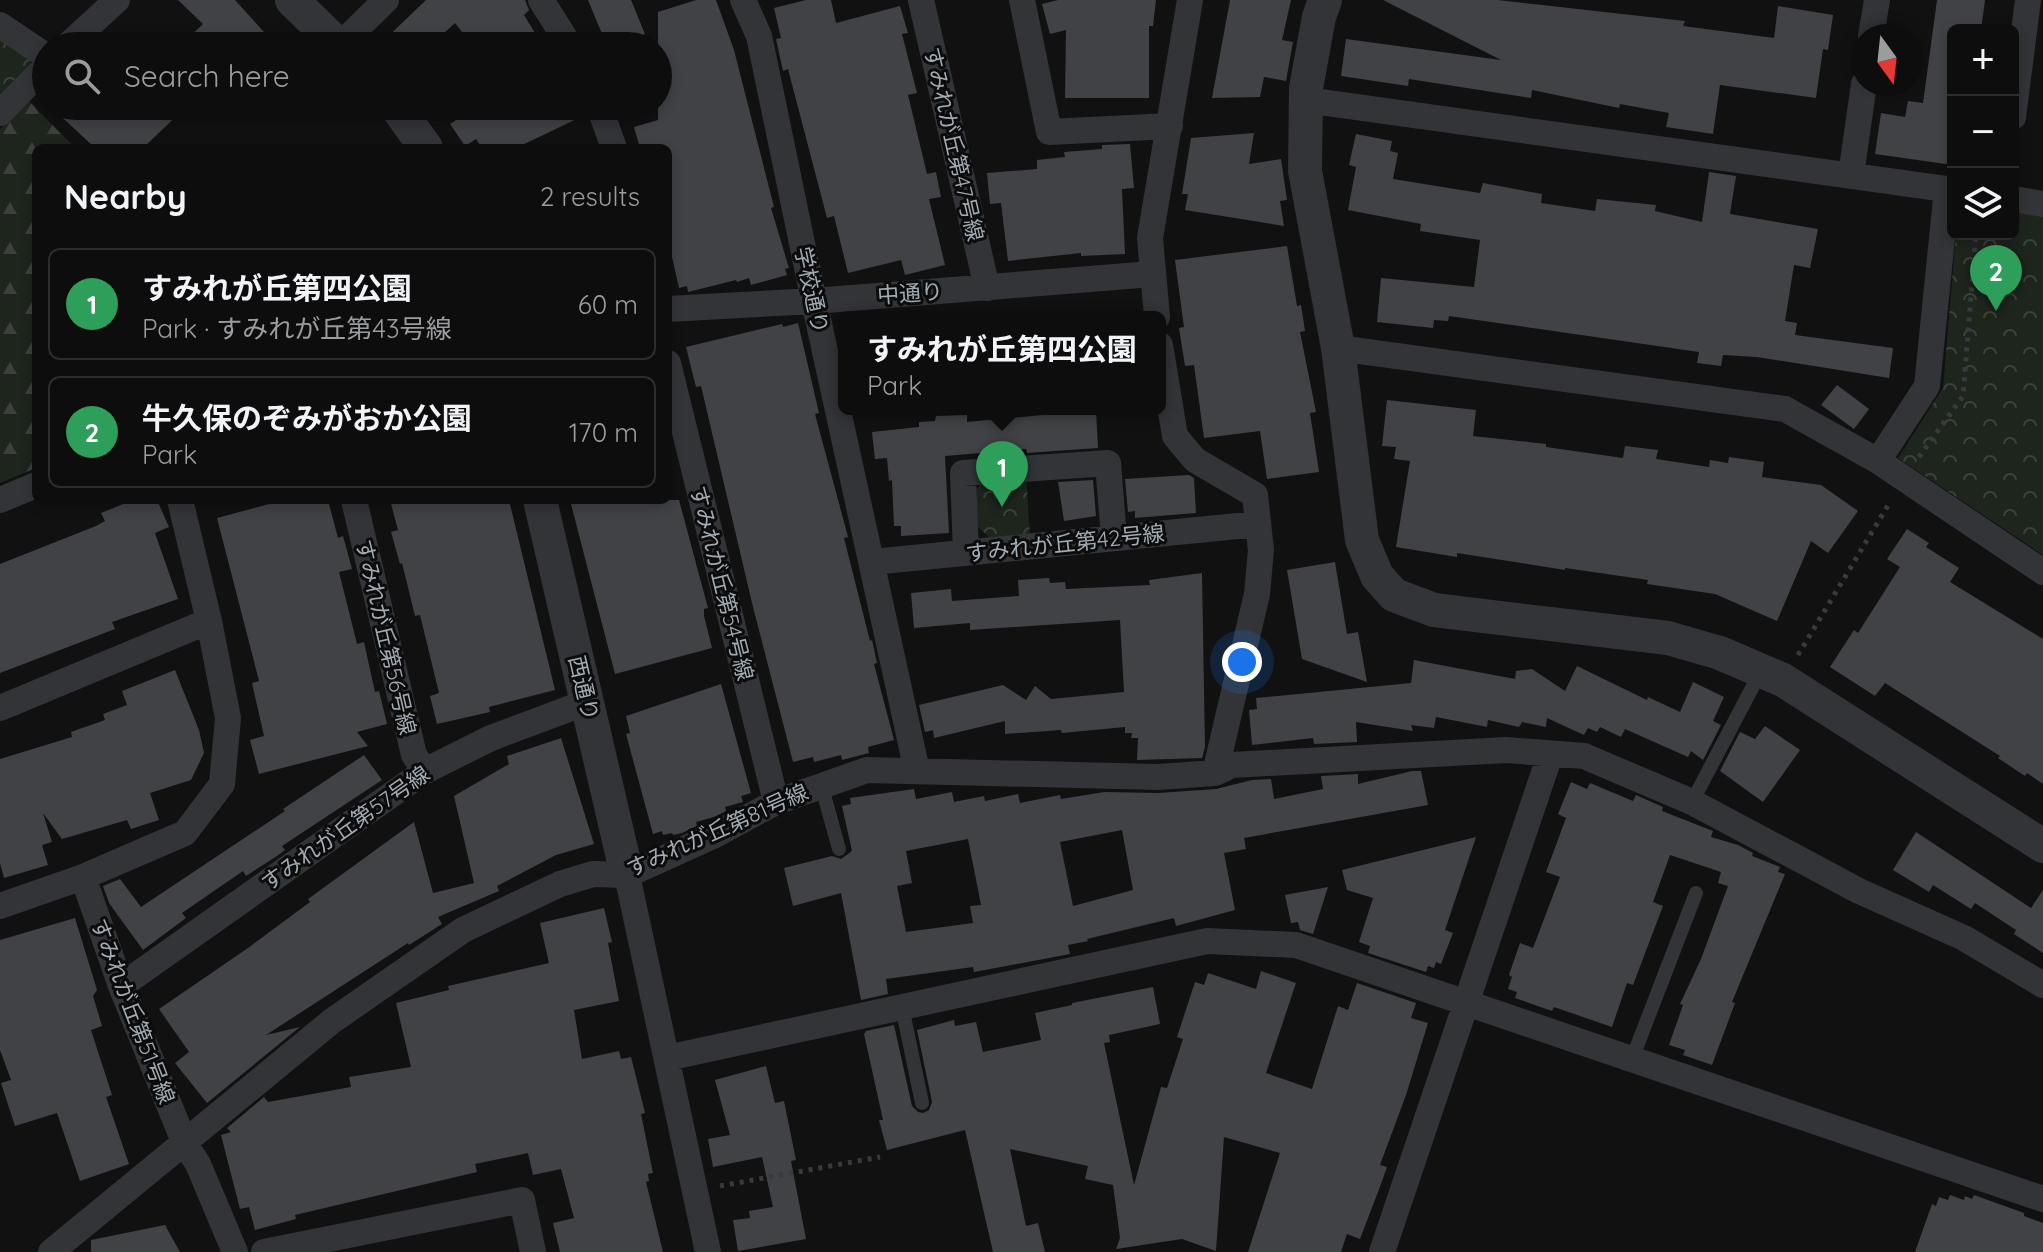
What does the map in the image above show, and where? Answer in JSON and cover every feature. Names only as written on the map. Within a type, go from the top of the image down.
[{"type":"street","points":[[82,32],[117,0]]},
{"type":"street","points":[[292,0],[325,32]]},
{"type":"street","points":[[353,32],[386,0]]},
{"type":"street","points":[[541,0],[561,32]]},
{"type":"street","name":"学校通り","points":[[743,0],[759,36],[838,409]]},
{"type":"street","name":"すみれが丘第47号線","points":[[921,0],[987,288]]},
{"type":"street","points":[[1022,0],[1049,132],[1170,126]]},
{"type":"street","points":[[1156,311],[1150,238],[1190,0]]},
{"type":"street","points":[[1325,0],[1319,17],[1306,100],[1305,171],[1338,348],[1362,540],[1377,576],[1394,595],[1434,610],[1668,638],[1720,653],[1773,674],[2043,846]]},
{"type":"street","points":[[1873,24],[1877,0]]},
{"type":"street","points":[[2016,96],[2028,0]]},
{"type":"street","points":[[0,25],[32,47]]},
{"type":"street","points":[[0,113],[32,80]]},
{"type":"street","points":[[1851,175],[1862,96]]},
{"type":"street","points":[[1306,100],[1947,190]]},
{"type":"street","points":[[406,120],[423,144]]},
{"type":"street","points":[[604,120],[613,144]]},
{"type":"street","points":[[2019,200],[2043,204]]},
{"type":"street","points":[[1878,461],[1927,386],[1947,216]]},
{"type":"street","name":"中通り","points":[[672,309],[814,301],[1152,274]]},
{"type":"street","points":[[1338,348],[1785,409],[1878,461],[2043,572]]},
{"type":"street","name":"すみれが丘第54号線","points":[[672,379],[776,802]]},
{"type":"street","points":[[1166,381],[1175,436],[1195,460],[1255,495],[1261,550],[1257,594],[1215,773]]},
{"type":"street","name":"学校通り","points":[[839,415],[917,771]]},
{"type":"street","points":[[966,553],[963,473],[1108,463],[1114,538]]},
{"type":"street","points":[[0,500],[32,487]]},
{"type":"street","points":[[0,906],[83,877],[185,833],[222,784],[228,718],[181,504]]},
{"type":"street","name":"すみれが丘第56号線","points":[[355,504],[414,755],[425,771]]},
{"type":"street","name":"西通り","points":[[541,504],[627,875]]},
{"type":"street","name":"すみれが丘第42号線","points":[[872,562],[1258,524]]},
{"type":"street","points":[[0,708],[209,621]]},
{"type":"street","name":"すみれが丘第57号線","points":[[121,986],[425,771],[491,738],[587,702]]},
{"type":"street","name":"すみれが丘第81号線","points":[[51,1252],[332,1021],[463,930],[571,880],[593,874],[627,875],[713,836],[776,802],[867,770],[1158,777],[1215,773],[1232,765],[1374,756],[1506,750],[1584,756],[1692,802],[1859,891],[1964,938],[2043,985]]},
{"type":"street","points":[[1382,1252],[1550,755]]},
{"type":"street","points":[[627,875],[708,1252]]},
{"type":"street","name":"すみれが丘第51号線","points":[[83,877],[121,986],[185,1144],[198,1164],[235,1252]]},
{"type":"street","points":[[667,1058],[1207,941],[1296,945],[2043,1199]]},
{"type":"street","points":[[264,1252],[522,1200],[533,1252]]},
{"type":"lane","points":[[1692,802],[1773,674]]},
{"type":"lane","points":[[821,784],[839,849]]},
{"type":"lane","points":[[1632,1059],[1696,893]]},
{"type":"lane","points":[[902,1007],[922,1103]]},
{"type":"path","points":[[1773,674],[1904,478]]},
{"type":"path","points":[[695,1191],[880,1157]]},
{"type":"green space","points":[[0,37],[32,61],[0,95]]},
{"type":"green space","points":[[28,100],[32,104],[32,120],[48,120],[71,144],[32,144],[32,470],[0,483],[0,129]]},
{"type":"green space","points":[[2019,208],[2043,214],[2043,555],[1898,458],[1943,388],[1955,240],[2019,240]]},
{"type":"green space","points":[[1026,476],[1030,535],[990,538],[977,526],[977,488],[986,480]]},
{"type":"building","points":[[178,0],[235,0],[264,32],[195,32],[203,24]]},
{"type":"building","points":[[426,0],[525,0],[529,10],[524,15],[534,32],[462,32],[455,23],[445,32],[393,32]]},
{"type":"building","points":[[588,0],[631,0],[644,32],[601,32]]},
{"type":"building","points":[[696,0],[716,0],[734,50],[774,207],[771,208],[789,268],[785,269],[787,275],[751,285],[749,278],[688,292],[687,286],[679,288],[672,257],[672,144],[639,144],[634,127],[658,120],[672,120],[672,32],[658,32],[658,12]]},
{"type":"building","points":[[806,0],[831,0],[836,23],[900,6],[908,33],[902,34],[917,93],[908,95],[927,174],[936,172],[941,197],[929,199],[945,265],[905,275],[901,260],[848,273],[834,216],[827,218],[788,69],[783,71],[776,39],[781,38],[774,8]]},
{"type":"building","points":[[1058,0],[1156,0],[1153,26],[1149,26],[1149,98],[1065,98],[1066,30],[1050,34],[1042,4]]},
{"type":"building","points":[[1230,0],[1291,0],[1282,40],[1293,42],[1286,81],[1264,77],[1260,97],[1212,98]]},
{"type":"building","points":[[1383,0],[1498,0],[1685,21],[1683,26],[1774,38],[1778,6],[1833,15],[1828,50],[1823,49],[1816,98],[1720,85],[1713,134],[1666,127],[1669,113],[1620,104],[1619,108],[1532,90],[1531,98],[1409,79],[1408,86],[1341,76],[1346,39],[1501,60]]},
{"type":"building","points":[[1937,0],[1985,0],[1982,24],[1947,24],[1947,164],[1875,154],[1881,113],[1905,117],[1908,101],[1923,103]]},
{"type":"building","points":[[65,120],[172,120],[147,144],[91,144]]},
{"type":"building","points":[[456,120],[575,120],[524,144],[479,144],[476,139],[464,144],[450,124]]},
{"type":"building","points":[[1254,133],[1249,164],[1281,159],[1287,200],[1280,201],[1284,226],[1185,210],[1188,194],[1182,194],[1191,138]]},
{"type":"building","points":[[1356,134],[1392,141],[1390,151],[1398,153],[1393,179],[1480,193],[1483,183],[1542,194],[1541,203],[1595,211],[1597,199],[1656,205],[1655,211],[1702,222],[1709,172],[1736,176],[1730,214],[1818,229],[1810,268],[1794,265],[1785,321],[1797,323],[1795,335],[1893,348],[1889,378],[1757,357],[1723,355],[1721,366],[1697,363],[1699,352],[1449,316],[1448,321],[1434,320],[1433,328],[1377,322],[1381,278],[1474,287],[1480,240],[1420,231],[1421,224],[1348,210],[1356,167],[1349,165]]},
{"type":"building","points":[[1130,144],[1134,188],[1122,189],[1125,254],[1081,256],[1081,253],[1008,261],[1001,203],[990,204],[987,173],[1037,169],[1037,160],[1065,157],[1064,152]]},
{"type":"building","points":[[1287,246],[1297,306],[1301,305],[1305,331],[1300,332],[1316,412],[1310,413],[1319,472],[1267,479],[1260,431],[1204,438],[1194,365],[1185,366],[1179,328],[1184,327],[1175,260]]},
{"type":"building","points":[[798,323],[819,413],[815,414],[848,537],[844,538],[872,640],[877,663],[874,664],[894,740],[868,747],[869,753],[842,760],[841,755],[814,762],[813,757],[793,762],[701,386],[696,387],[686,347]]},
{"type":"building","points":[[1837,385],[1869,409],[1854,429],[1821,405]]},
{"type":"building","points":[[1387,400],[1476,410],[1473,436],[1546,444],[1546,447],[1623,458],[1625,446],[1658,450],[1656,459],[1709,467],[1710,460],[1728,463],[1729,457],[1764,462],[1762,477],[1821,485],[1858,511],[1828,553],[1811,541],[1777,621],[1715,594],[1647,584],[1648,580],[1396,547],[1410,461],[1394,459],[1396,447],[1382,446]]},
{"type":"building","points":[[967,415],[967,422],[1042,415],[1096,415],[1098,448],[1027,453],[1026,449],[945,456],[949,533],[901,536],[901,526],[894,526],[892,480],[889,481],[887,458],[875,459],[872,432],[919,427],[919,422],[935,421],[936,416]]},
{"type":"building","points":[[1189,475],[1194,478],[1196,513],[1135,518],[1135,511],[1128,512],[1125,479]]},
{"type":"building","points":[[1093,480],[1096,516],[1064,521],[1058,482]]},
{"type":"building","points":[[672,500],[679,500],[708,608],[704,609],[704,616],[712,648],[615,674],[571,504],[672,504]]},
{"type":"building","points":[[123,504],[159,504],[169,527],[155,533],[178,599],[112,622],[115,629],[0,673],[0,564],[96,526],[105,521],[101,513]]},
{"type":"building","points":[[269,504],[329,504],[338,538],[343,536],[352,569],[339,572],[357,644],[364,642],[375,692],[379,691],[387,724],[357,732],[368,746],[259,774],[250,740],[264,736],[252,683],[259,681],[217,518]]},
{"type":"building","points":[[391,504],[510,504],[555,690],[489,707],[490,712],[437,724],[430,696],[439,693],[420,615],[415,616],[391,532],[398,530]]},
{"type":"building","points":[[1907,529],[1929,543],[1926,547],[1959,568],[1950,582],[2043,639],[2043,784],[2027,773],[2025,776],[1998,758],[2000,756],[1885,683],[1875,696],[1830,667],[1854,630],[1858,633],[1900,567],[1887,559]]},
{"type":"building","points":[[1335,562],[1347,634],[1358,632],[1367,682],[1302,659],[1287,570]]},
{"type":"building","points":[[1202,573],[1205,747],[1202,758],[1137,760],[1138,738],[1131,738],[1132,733],[1125,733],[1125,727],[1005,734],[1005,721],[934,738],[933,730],[925,732],[919,705],[1003,685],[1026,700],[1035,686],[1051,699],[1124,692],[1120,620],[970,630],[970,623],[914,628],[911,593],[951,589],[952,601],[1019,596],[1018,580],[1049,578],[1050,583],[1065,582],[1066,589],[1150,585],[1149,580]]},
{"type":"building","points":[[1414,660],[1515,679],[1516,671],[1532,669],[1565,691],[1577,666],[1647,700],[1648,697],[1680,712],[1693,682],[1724,697],[1713,721],[1721,725],[1703,760],[1691,751],[1688,757],[1625,729],[1621,737],[1600,727],[1597,732],[1588,728],[1584,735],[1547,718],[1546,727],[1522,722],[1519,727],[1488,720],[1487,727],[1436,717],[1434,728],[1411,725],[1413,731],[1356,722],[1357,742],[1314,744],[1313,738],[1252,745],[1249,710],[1257,709],[1256,698],[1411,683]]},
{"type":"building","points":[[175,670],[199,730],[204,753],[191,780],[150,793],[159,820],[131,829],[127,820],[62,839],[43,813],[52,842],[42,845],[48,865],[4,878],[0,863],[0,759],[72,737],[71,732],[105,720],[103,714],[127,705],[122,691]]},
{"type":"building","points":[[721,684],[751,793],[741,796],[743,802],[725,807],[726,811],[696,822],[697,826],[682,833],[663,835],[662,831],[653,834],[626,734],[630,733],[626,716]]},
{"type":"building","points":[[1765,726],[1800,750],[1763,802],[1720,771],[1740,732],[1755,739]]},
{"type":"building","points":[[561,738],[594,844],[556,855],[497,886],[499,891],[438,917],[442,924],[266,1035],[300,1027],[207,1103],[175,1063],[189,1052],[159,1009],[248,948],[310,902],[308,899],[414,822],[433,893],[474,883],[454,796],[509,764],[507,756]]},
{"type":"building","points":[[364,755],[382,780],[282,846],[285,850],[277,856],[246,876],[243,871],[182,913],[186,918],[143,950],[109,903],[103,886],[120,879],[141,907]]},
{"type":"building","points":[[1421,771],[1428,805],[1244,838],[1246,849],[1224,853],[1235,910],[1176,926],[1174,918],[1087,939],[1068,945],[1070,954],[974,972],[973,967],[886,979],[888,994],[861,1000],[841,893],[793,906],[784,868],[832,856],[841,859],[852,851],[842,806],[851,804],[850,798],[914,789],[916,799],[952,792],[954,802],[984,796],[985,801],[1018,794],[1020,803],[1060,795],[1061,799],[1104,792],[1158,793],[1216,789],[1252,780],[1271,779],[1274,799],[1323,789],[1321,776],[1358,774],[1358,784]],"holes":[[[1122,830],[1133,890],[1073,906],[1060,842]],[[968,839],[981,905],[970,906],[973,923],[906,932],[897,886],[912,883],[906,851]]]},
{"type":"building","points":[[1571,782],[1587,789],[1590,783],[1633,801],[1636,795],[1663,807],[1662,811],[1713,831],[1711,837],[1738,845],[1753,853],[1752,856],[1780,867],[1778,872],[1785,874],[1732,1002],[1735,1003],[1712,1065],[1683,1055],[1685,1050],[1669,1045],[1683,1005],[1680,1004],[1701,959],[1728,886],[1718,883],[1721,872],[1670,855],[1653,902],[1663,906],[1633,985],[1627,983],[1612,1027],[1554,1007],[1552,1011],[1515,998],[1517,992],[1508,989],[1512,977],[1509,975],[1520,943],[1533,948],[1560,877],[1546,872],[1566,818],[1558,814]]},
{"type":"building","points":[[1916,832],[2031,908],[2043,890],[2043,953],[2014,934],[2016,930],[1975,903],[1971,909],[1933,885],[1929,892],[1893,870]]},
{"type":"building","points":[[1476,837],[1445,930],[1453,933],[1441,964],[1436,962],[1434,968],[1428,966],[1426,972],[1368,953],[1370,946],[1359,942],[1373,898],[1347,890],[1342,870]]},
{"type":"building","points":[[1328,887],[1313,934],[1300,930],[1298,922],[1291,923],[1285,895]]},
{"type":"building","points":[[604,908],[612,942],[608,943],[619,1001],[574,1010],[582,1059],[619,1051],[621,1059],[631,1057],[645,1113],[641,1114],[653,1173],[648,1174],[649,1181],[646,1182],[663,1252],[560,1252],[553,1223],[574,1218],[561,1169],[533,1175],[528,1153],[475,1164],[477,1172],[295,1215],[296,1219],[255,1230],[249,1207],[240,1209],[221,1135],[231,1132],[227,1128],[264,1097],[268,1102],[351,1087],[349,1077],[411,1067],[396,1003],[449,990],[448,986],[549,963],[540,923]]},
{"type":"building","points":[[75,918],[97,990],[93,996],[102,1026],[91,1030],[112,1095],[106,1097],[129,1164],[80,1181],[57,1113],[15,1126],[1,1083],[11,1080],[0,1050],[0,940]]},
{"type":"building","points":[[1261,971],[1296,983],[1266,1073],[1312,1089],[1338,1006],[1348,1010],[1357,983],[1416,1003],[1411,1018],[1428,1023],[1380,1165],[1387,1167],[1381,1184],[1360,1239],[1347,1234],[1341,1252],[1248,1252],[1280,1153],[1224,1137],[1216,1251],[1182,1239],[1116,1249],[1120,1238],[1113,1185],[1085,1179],[1088,1166],[1010,1149],[1026,1226],[1038,1223],[1045,1252],[993,1252],[965,1130],[887,1150],[879,1120],[883,1120],[864,1034],[866,1031],[894,1025],[912,1106],[923,1113],[929,1110],[932,1102],[917,1030],[954,1020],[955,1026],[976,1022],[983,1052],[1041,1040],[1035,1013],[1153,987],[1160,1024],[1109,1035],[1110,1042],[1104,1043],[1134,1185],[1161,1087],[1167,1088],[1183,1039],[1177,1037],[1195,982],[1204,985],[1208,973],[1256,989]]},
{"type":"building","points":[[766,1066],[775,1103],[784,1101],[796,1160],[791,1161],[806,1239],[738,1251],[733,1220],[750,1218],[749,1211],[773,1207],[762,1157],[713,1167],[708,1139],[730,1135],[715,1080]]},
{"type":"building","points":[[1950,1195],[1964,1200],[1965,1196],[1972,1199],[1974,1195],[2043,1223],[2043,1252],[1915,1252],[1932,1204],[1936,1206],[1939,1197],[1948,1200]]},
{"type":"building","points":[[165,1225],[180,1252],[91,1252],[91,1240]]},
{"type":"place","name":"牛久保のぞみがおか公園","points":[[1996,311]]},
{"type":"place","name":"すみれが丘第四公園","points":[[1002,507]]}]
